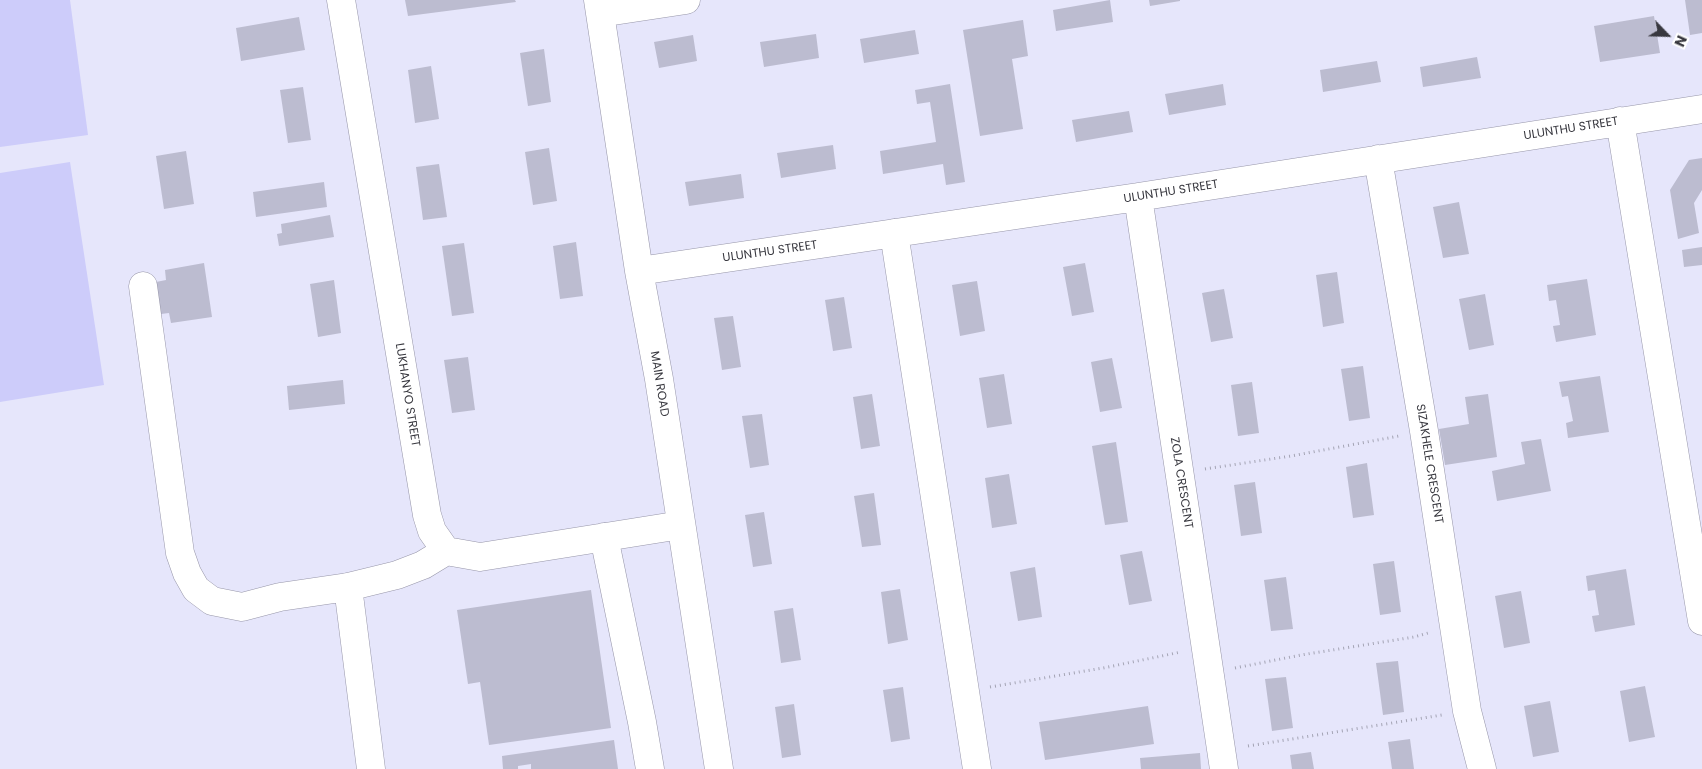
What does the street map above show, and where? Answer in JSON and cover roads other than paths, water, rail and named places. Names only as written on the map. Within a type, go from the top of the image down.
[{"type":"street","name":"LUKHANYO STREET","points":[[342,0],[427,515],[432,531],[446,551]]},
{"type":"street","points":[[599,6],[686,0]]},
{"type":"street","name":"MAIN ROAD","points":[[599,6],[639,271],[659,379],[719,769]]},
{"type":"street","name":"ULUNTHU STREET","points":[[639,271],[1138,197],[1702,109]]},
{"type":"street","points":[[1620,121],[1695,532],[1702,621]]},
{"type":"street","name":"SIZAKHELE CRESCENT","points":[[1378,159],[1424,431],[1467,711],[1482,769]]},
{"type":"street","name":"ZOLA CRESCENT","points":[[1138,197],[1223,760]]},
{"type":"street","points":[[894,233],[978,769]]},
{"type":"street","points":[[143,286],[180,552],[187,573],[196,589],[212,601],[242,607],[280,597],[348,587],[397,575],[423,565],[446,551],[480,557],[681,525]]},
{"type":"street","points":[[604,537],[650,769]]},
{"type":"street","points":[[348,587],[371,769]]}]
